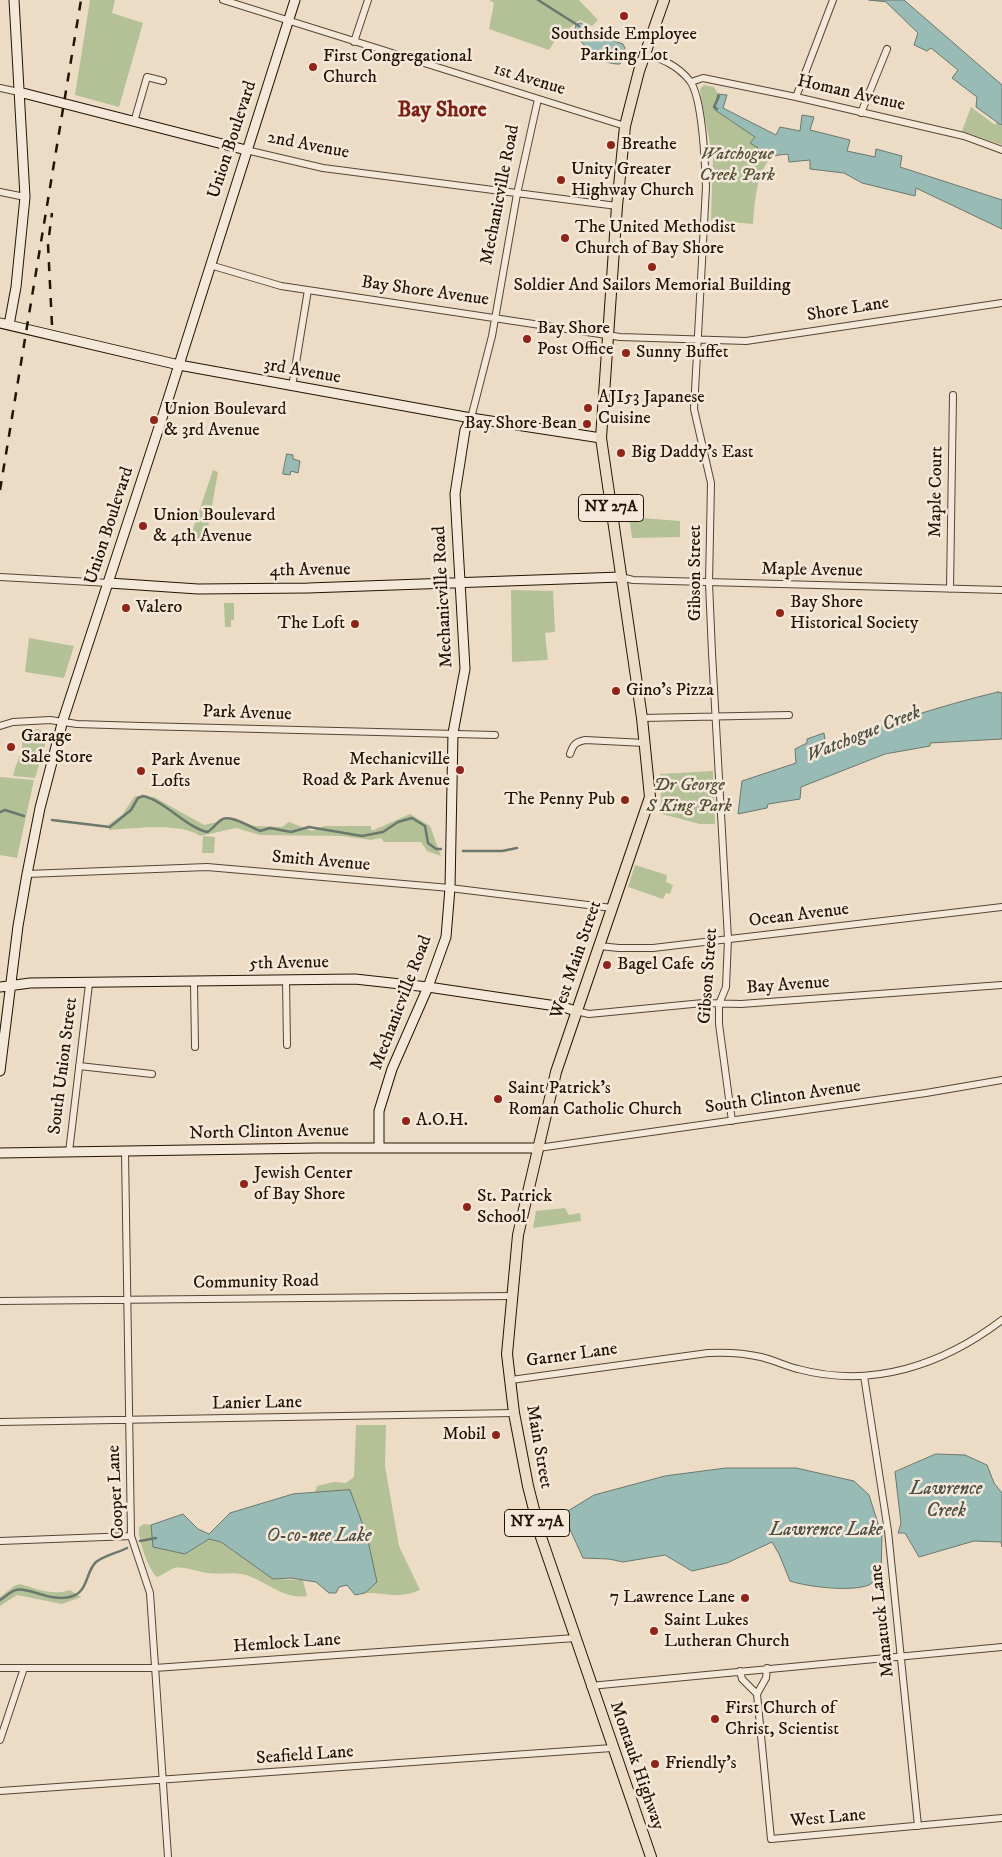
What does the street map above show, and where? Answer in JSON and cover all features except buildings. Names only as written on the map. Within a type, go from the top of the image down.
[{"type":"main road","points":[[4,324],[16,287],[25,197],[14,0]]},
{"type":"main road","name":"Union Boulevard","points":[[0,1071],[10,986],[27,874],[40,808],[64,720],[295,0]]},
{"type":"main road","name":"NY 27A","points":[[621,577],[601,438],[617,206],[625,126],[645,54],[664,0]]},
{"type":"main road","name":"2nd Avenue","points":[[19,92],[246,150]]},
{"type":"main road","name":"3rd Avenue","points":[[4,324],[179,365],[292,387],[601,438]]},
{"type":"main road","name":"Mechanicville Road","points":[[378,1148],[379,1111],[392,1069],[428,987],[446,937],[450,888],[453,734],[465,669],[455,494],[466,430],[471,418]]},
{"type":"main road","name":"4th Avenue","points":[[109,583],[198,589],[308,588],[621,577]]},
{"type":"main road","name":"West Main Street","points":[[507,1354],[518,1234],[556,1072],[650,797],[642,718],[621,577]]},
{"type":"main road","name":"5th Avenue","points":[[0,987],[30,983],[194,983],[354,979],[428,987],[563,1007],[576,1011]]},
{"type":"main road","name":"North Clinton Avenue","points":[[0,1153],[538,1148]]},
{"type":"main road","name":"Main Street","points":[[507,1354],[514,1413],[528,1486],[541,1537],[590,1686]]},
{"type":"main road","name":"Montauk Highway","points":[[590,1686],[650,1857]]},
{"type":"street","name":"1st Avenue","points":[[223,0],[625,126]]},
{"type":"street","points":[[354,42],[368,0]]},
{"type":"street","points":[[796,97],[833,0]]},
{"type":"street","points":[[861,113],[886,49]]},
{"type":"street","points":[[645,54],[664,60],[678,69],[691,82]]},
{"type":"street","points":[[134,122],[148,77],[163,81]]},
{"type":"street","name":"Homan Avenue","points":[[691,82],[703,78],[796,97],[964,136],[1002,150]]},
{"type":"street","name":"Gibson Street","points":[[691,82],[702,136],[706,187],[694,409],[711,483],[709,583],[728,939],[726,987],[720,1004],[719,1024],[732,1121]]},
{"type":"street","name":"2nd Avenue","points":[[0,88],[19,92]]},
{"type":"street","name":"Mechanicville Road","points":[[471,418],[495,318],[517,194],[538,99]]},
{"type":"street","name":"2nd Avenue","points":[[246,150],[323,168],[617,206]]},
{"type":"street","points":[[0,192],[25,197]]},
{"type":"street","name":"Bay Shore Avenue","points":[[210,265],[280,286],[609,336],[698,340]]},
{"type":"street","points":[[292,387],[308,290]]},
{"type":"street","name":"Shore Lane","points":[[698,340],[746,341],[1002,303]]},
{"type":"street","name":"Maple Court","points":[[950,589],[954,395]]},
{"type":"street","name":"4th Avenue","points":[[0,577],[109,583]]},
{"type":"street","name":"Maple Avenue","points":[[621,577],[633,580],[709,583],[1002,590]]},
{"type":"street","points":[[642,718],[789,714]]},
{"type":"street","name":"Park Avenue","points":[[0,726],[13,722],[64,720],[77,724],[495,735]]},
{"type":"street","points":[[570,754],[572,747],[577,741],[645,743]]},
{"type":"street","name":"Smith Avenue","points":[[27,874],[207,867],[450,888],[612,908]]},
{"type":"street","name":"Ocean Avenue","points":[[599,946],[653,948],[1002,907]]},
{"type":"street","points":[[286,980],[287,1045]]},
{"type":"street","points":[[194,983],[195,1048]]},
{"type":"street","name":"South Union Street","points":[[69,1152],[89,984]]},
{"type":"street","name":"Bay Avenue","points":[[576,1011],[589,1014],[1002,985]]},
{"type":"street","points":[[79,1066],[152,1074]]},
{"type":"street","name":"South Clinton Avenue","points":[[538,1148],[1002,1080]]},
{"type":"street","name":"Cooper Lane","points":[[125,1152],[130,1536],[150,1592],[168,1857]]},
{"type":"street","name":"Community Road","points":[[0,1302],[513,1296]]},
{"type":"street","points":[[864,1376],[897,1373],[930,1363],[968,1345],[1002,1320]]},
{"type":"street","name":"Garner Lane","points":[[511,1380],[694,1354],[727,1352],[762,1357],[799,1370],[834,1375],[864,1376]]},
{"type":"street","name":"Manatuck Lane","points":[[864,1376],[888,1531],[918,1826]]},
{"type":"street","name":"Lanier Lane","points":[[0,1422],[514,1413]]},
{"type":"street","points":[[0,1541],[130,1536]]},
{"type":"street","name":"Hemlock Lane","points":[[0,1668],[155,1668],[575,1638]]},
{"type":"street","points":[[590,1686],[1002,1647]]},
{"type":"street","points":[[0,1740],[24,1668]]},
{"type":"street","name":"West Lane","points":[[767,1668],[766,1678],[757,1694],[771,1839],[1002,1818]]},
{"type":"street","points":[[740,1671],[742,1679],[757,1694]]},
{"type":"street","name":"Seafield Lane","points":[[0,1792],[612,1748]]},
{"type":"green space","points":[[90,0],[115,0],[112,13],[143,23],[119,107],[75,95]]},
{"type":"green space","points":[[489,0],[579,0],[598,20],[592,26],[580,20],[568,29],[561,31],[549,50],[489,29],[494,3]]},
{"type":"green space","name":"Watchogue Creek Park","points":[[704,85],[714,87],[719,96],[715,110],[755,137],[751,143],[771,156],[759,180],[753,224],[711,220],[713,159],[700,89]]},
{"type":"green space","points":[[971,107],[995,125],[997,122],[1002,126],[1002,145],[962,131]]},
{"type":"green space","points":[[213,470],[218,472],[207,534],[203,539],[197,540],[194,537],[193,529]]},
{"type":"green space","points":[[629,517],[680,521],[680,537],[632,538]]},
{"type":"green space","points":[[511,590],[553,591],[555,632],[545,633],[548,660],[512,662]]},
{"type":"green space","points":[[224,603],[234,603],[234,620],[231,620],[231,627],[225,627]]},
{"type":"green space","points":[[29,638],[74,646],[64,678],[25,672]]},
{"type":"green space","points":[[38,729],[44,732],[47,738],[35,778],[13,776],[22,750],[21,732]]},
{"type":"green space","name":"Dr George S King Park","points":[[713,771],[715,824],[700,824],[658,813],[661,802],[660,774]]},
{"type":"green space","points":[[0,777],[34,780],[17,858],[0,855]]},
{"type":"green space","points":[[135,796],[154,797],[204,825],[235,818],[254,826],[282,827],[289,822],[312,831],[324,826],[371,826],[371,830],[374,830],[410,814],[430,826],[441,856],[427,851],[421,842],[384,842],[381,838],[371,840],[342,836],[260,835],[236,828],[200,836],[181,829],[169,828],[109,830],[109,824],[122,815]]},
{"type":"green space","points":[[203,836],[215,837],[214,853],[202,853]]},
{"type":"green space","points":[[635,865],[667,875],[666,882],[673,885],[670,894],[666,893],[663,899],[628,887]]},
{"type":"green space","points":[[565,1208],[569,1215],[580,1213],[581,1221],[533,1228],[536,1211]]},
{"type":"green space","points":[[356,1425],[386,1425],[385,1466],[399,1546],[420,1590],[412,1593],[398,1595],[365,1593],[377,1581],[315,1492],[317,1486],[334,1482],[346,1483],[354,1477]]},
{"type":"green space","points":[[144,1524],[151,1525],[154,1547],[197,1547],[209,1539],[221,1542],[273,1579],[303,1580],[307,1596],[283,1593],[241,1574],[213,1573],[187,1568],[174,1568],[157,1577],[147,1561],[140,1539],[139,1527]]},
{"type":"green space","points":[[20,1584],[51,1592],[70,1590],[81,1597],[62,1604],[17,1595],[0,1606],[0,1597],[14,1586]]},
{"type":"water","points":[[869,0],[904,0],[1002,85],[1002,124],[976,107],[977,97],[952,78],[958,70],[931,48],[927,51],[914,45],[918,33],[886,2]]},
{"type":"water","points":[[581,23],[598,35],[623,44],[625,48],[620,64],[606,62],[593,54],[582,43],[575,30],[576,25]]},
{"type":"water","points":[[718,94],[727,95],[723,108],[776,135],[780,127],[800,131],[802,115],[814,117],[810,130],[850,140],[847,151],[875,157],[876,149],[902,156],[900,167],[1002,200],[1002,229],[916,188],[915,196],[862,183],[844,173],[810,169],[810,160],[789,162],[788,154],[771,156],[750,143],[755,137],[715,110]]},
{"type":"water","points":[[287,454],[293,455],[293,459],[300,461],[298,473],[291,471],[290,475],[283,474]]},
{"type":"water","points":[[998,692],[1002,693],[1002,739],[930,743],[930,746],[885,754],[801,787],[800,799],[768,804],[767,808],[738,814],[742,781],[796,763],[795,749],[807,743],[807,739],[824,733],[826,746],[911,716]]},
{"type":"water","name":"Lawrence Creek","points":[[936,1454],[965,1455],[987,1465],[994,1483],[1002,1493],[1002,1547],[1001,1542],[974,1541],[919,1557],[905,1533],[898,1533],[901,1523],[895,1472]]},
{"type":"water","name":"Lawrence Lake","points":[[726,1468],[796,1468],[854,1481],[869,1495],[882,1536],[881,1574],[869,1585],[852,1588],[818,1587],[790,1581],[772,1542],[727,1563],[692,1571],[665,1555],[623,1562],[609,1559],[583,1558],[563,1514],[594,1495],[665,1476]]},
{"type":"water","name":"O-co-nee Lake","points":[[350,1490],[367,1536],[377,1582],[365,1593],[355,1595],[347,1585],[339,1587],[336,1593],[329,1593],[316,1582],[291,1578],[273,1579],[221,1542],[209,1539],[185,1554],[153,1547],[151,1525],[183,1514],[198,1529],[209,1534],[230,1513],[293,1494]]},
{"type":"waterway","points":[[538,0],[579,26]]},
{"type":"waterway","points":[[717,109],[714,107],[719,96]]},
{"type":"waterway","name":"Watchogue Creek","points":[[52,820],[110,827],[131,810],[138,798],[143,796],[159,803],[191,825],[207,832],[221,820],[227,818],[237,820],[260,831],[270,828],[291,832],[309,827],[362,836],[383,832],[398,822],[412,818],[425,826],[428,843],[436,849],[441,849]]},
{"type":"waterway","name":"Watchogue Creek","points":[[0,812],[5,810],[24,816]]},
{"type":"waterway","name":"Watchogue Creek","points":[[463,851],[502,851],[517,848]]},
{"type":"waterway","name":"Lawrence Creek","points":[[140,1541],[156,1538]]},
{"type":"waterway","name":"Lawrence Creek","points":[[0,1600],[12,1592],[21,1589],[49,1597],[65,1598],[73,1596],[82,1590],[90,1570],[96,1562],[127,1548]]},
{"type":"railway","points":[[0,490],[81,0]]},
{"type":"railway","points":[[52,213],[48,244],[52,325]]},
{"type":"place","name":"Southside Employee Parking Lot","points":[[624,16]]},
{"type":"place","name":"First Congregational Church","points":[[313,67]]},
{"type":"place","name":"Breathe","points":[[611,145]]},
{"type":"place","name":"Unity Greater Highway Church","points":[[561,180]]},
{"type":"place","name":"The United Methodist Church of Bay Shore","points":[[565,238]]},
{"type":"place","name":"Soldier And Sailors Memorial Building","points":[[652,267]]},
{"type":"place","name":"Bay Shore Post Office","points":[[527,339]]},
{"type":"place","name":"Sunny Buffet","points":[[626,353]]},
{"type":"place","name":"AJI53 Japanese Cuisine","points":[[588,408]]},
{"type":"place","name":"Union Boulevard & 3rd Avenue","points":[[154,420]]},
{"type":"place","name":"Bay Shore Bean","points":[[587,424]]},
{"type":"place","name":"Big Daddy’s East","points":[[621,453]]},
{"type":"place","name":"Union Boulevard & 4th Avenue","points":[[143,526]]},
{"type":"place","name":"Valero","points":[[126,608]]},
{"type":"place","name":"Bay Shore Historical Society","points":[[780,613]]},
{"type":"place","name":"The Loft","points":[[355,624]]},
{"type":"place","name":"Gino's Pizza","points":[[616,691]]},
{"type":"place","name":"Garage Sale Store","points":[[11,747]]},
{"type":"place","name":"Mechanicville Road & Park Avenue","points":[[460,770]]},
{"type":"place","name":"Park Avenue Lofts","points":[[141,771]]},
{"type":"place","name":"The Penny Pub","points":[[625,800]]},
{"type":"place","name":"Bagel Cafe","points":[[607,965]]},
{"type":"place","name":"Saint Patrick's Roman Catholic Church","points":[[498,1099]]},
{"type":"place","name":"A.O.H.","points":[[406,1121]]},
{"type":"place","name":"Jewish Center of Bay Shore","points":[[244,1184]]},
{"type":"place","name":"St. Patrick School","points":[[467,1207]]},
{"type":"place","name":"Mobil","points":[[496,1435]]},
{"type":"place","name":"7 Lawrence Lane","points":[[745,1598]]},
{"type":"place","name":"Saint Lukes Lutheran Church","points":[[654,1631]]},
{"type":"place","name":"First Church of Christ, Scientist","points":[[715,1719]]},
{"type":"place","name":"Friendly's","points":[[655,1764]]},
{"type":"district","name":"Bay Shore","points":[[442,111]]}]
